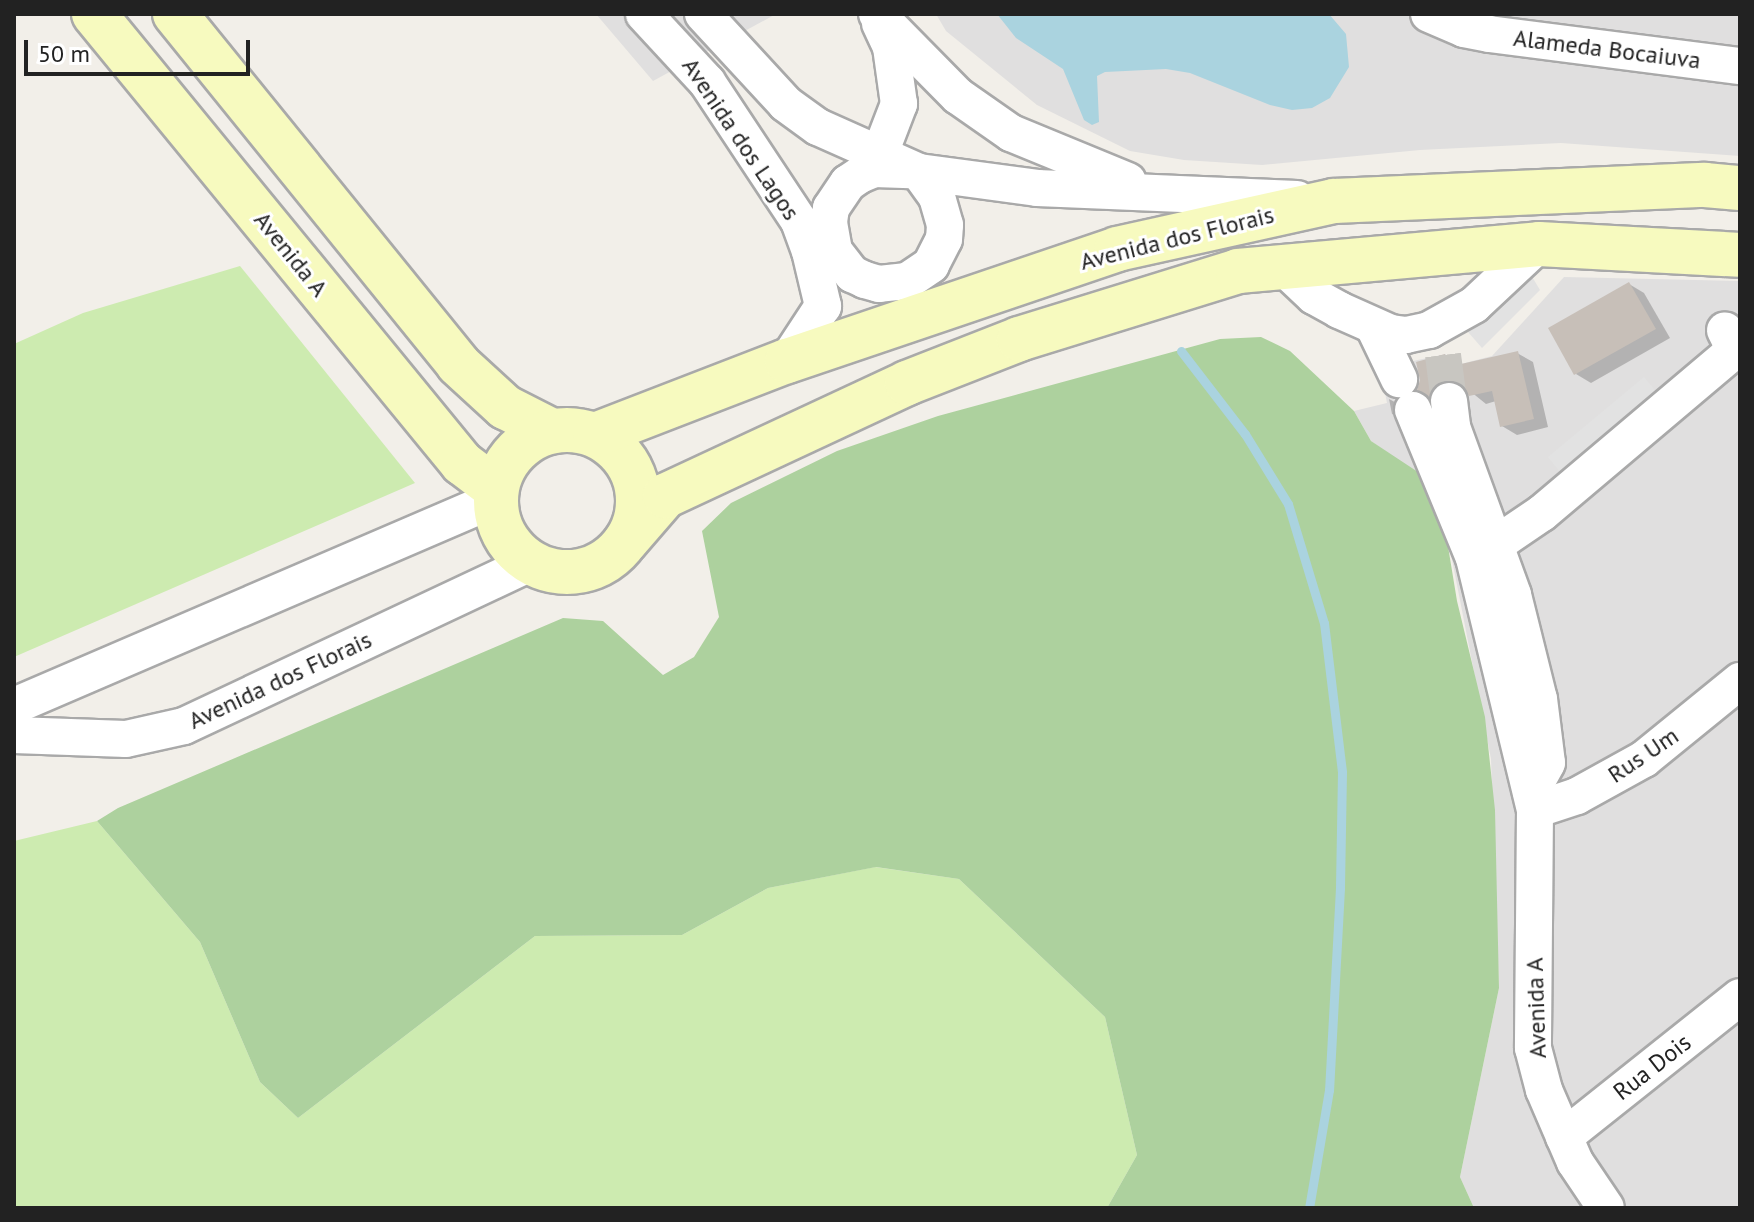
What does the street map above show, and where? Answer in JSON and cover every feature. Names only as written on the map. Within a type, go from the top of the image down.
[{"type":"street","name":"Avenida A","points":[[94,14],[462,463],[494,494]]},
{"type":"street","points":[[175,14],[458,364],[505,407],[552,431]]},
{"type":"street","name":"Avenida dos Lagos","points":[[644,14],[707,82],[799,221],[810,251],[823,306]]},
{"type":"street","points":[[703,14],[786,104],[818,127],[896,166],[937,197],[945,225],[944,239],[931,265],[907,281],[879,284],[852,274],[834,251],[799,221]]},
{"type":"street","points":[[877,14],[894,64],[899,104],[896,166]]},
{"type":"street","points":[[877,14],[958,96],[1011,133],[1119,178],[1230,196]]},
{"type":"street","name":"Alameda Bocaiuva","points":[[1429,14],[1464,29],[1489,34],[1740,66]]},
{"type":"street","points":[[707,82],[744,61]]},
{"type":"street","points":[[896,119],[919,98],[934,93],[958,96]]},
{"type":"street","points":[[787,361],[823,306],[834,251],[829,222],[831,208],[848,183],[896,166],[1037,188],[1334,201]]},
{"type":"street","points":[[1722,253],[1723,186]]},
{"type":"street","name":"Avenida dos Florais","points":[[552,431],[574,430],[595,435],[787,361],[1117,249],[1334,201],[1723,186]]},
{"type":"street","points":[[1282,266],[1314,296],[1374,327],[1441,340],[1539,244]]},
{"type":"street","name":"Avenida dos Florais","points":[[14,735],[126,739],[184,726],[531,563],[551,571],[572,573],[593,568],[612,557],[665,496],[907,383],[1019,339],[1238,271],[1539,244],[1722,253]]},
{"type":"street","points":[[1374,327],[1427,410],[1486,552],[1529,788]]},
{"type":"street","points":[[1486,552],[1542,513],[1735,350],[1725,330]]},
{"type":"street","points":[[531,563],[514,550],[502,532],[494,494],[515,451],[532,438],[552,431]]},
{"type":"street","points":[[595,435],[612,446],[626,462],[635,481],[639,502],[626,541]]},
{"type":"street","points":[[14,706],[494,494]]},
{"type":"street","name":"Avenida A","points":[[1486,552],[1544,725],[1547,763],[1529,788],[1533,1048],[1544,1090],[1575,1162],[1606,1208]]},
{"type":"street","name":"Rus Um","points":[[1529,788],[1577,796],[1644,759],[1740,681]]},
{"type":"street","name":"Rua Dois","points":[[1564,1137],[1740,997]]},
{"type":"shaded area","points":[[596,14],[776,14],[653,81]]},
{"type":"shaded area","points":[[936,14],[1740,14],[1740,156],[1561,143],[1420,150],[1262,165],[1184,160],[1130,151],[1037,105],[946,31]]},
{"type":"shaded area","points":[[1528,270],[1540,290],[1482,348],[1468,332]]},
{"type":"shaded area","points":[[1564,277],[1740,281],[1740,1208],[1474,1208],[1460,1177],[1499,988],[1491,759],[1441,503],[1395,458],[1371,441],[1354,411],[1387,403],[1383,382],[1416,374],[1413,361],[1446,354],[1449,367],[1492,356]]},
{"type":"shaded area","points":[[1644,377],[1665,402],[1569,483],[1548,457]]},
{"type":"green space","points":[[240,266],[415,483],[14,657],[14,344],[83,313]]},
{"type":"green space","points":[[1261,337],[1290,351],[1354,411],[1371,441],[1424,476],[1441,504],[1457,601],[1485,717],[1495,810],[1499,988],[1460,1177],[1474,1208],[1107,1208],[1137,1155],[1105,1017],[959,879],[876,867],[768,888],[682,935],[535,936],[298,1118],[260,1082],[200,942],[97,821],[118,808],[563,618],[603,621],[663,675],[694,657],[719,617],[702,531],[731,503],[837,451],[938,416],[1220,339]]},
{"type":"green space","points":[[97,821],[200,942],[260,1082],[298,1118],[535,936],[682,935],[768,888],[875,867],[959,879],[1105,1017],[1137,1155],[1107,1208],[14,1208],[14,841]]},
{"type":"water","points":[[997,14],[1329,14],[1346,34],[1349,67],[1330,98],[1312,108],[1292,110],[1270,105],[1190,73],[1166,69],[1105,72],[1097,76],[1099,122],[1092,125],[1084,120],[1063,69],[1016,38]]},
{"type":"building","points":[[1629,282],[1656,329],[1574,375],[1548,328]]},
{"type":"building","points":[[1518,351],[1534,419],[1500,427],[1492,391],[1469,396],[1457,382],[1437,384],[1429,397],[1417,390],[1420,380],[1416,362],[1445,354],[1448,367]]},
{"type":"waterway","points":[[1181,351],[1245,434],[1288,504],[1324,623],[1342,772],[1340,888],[1329,1090],[1309,1208]]},
{"type":"tunnel","points":[[1443,355],[1449,401]]}]
